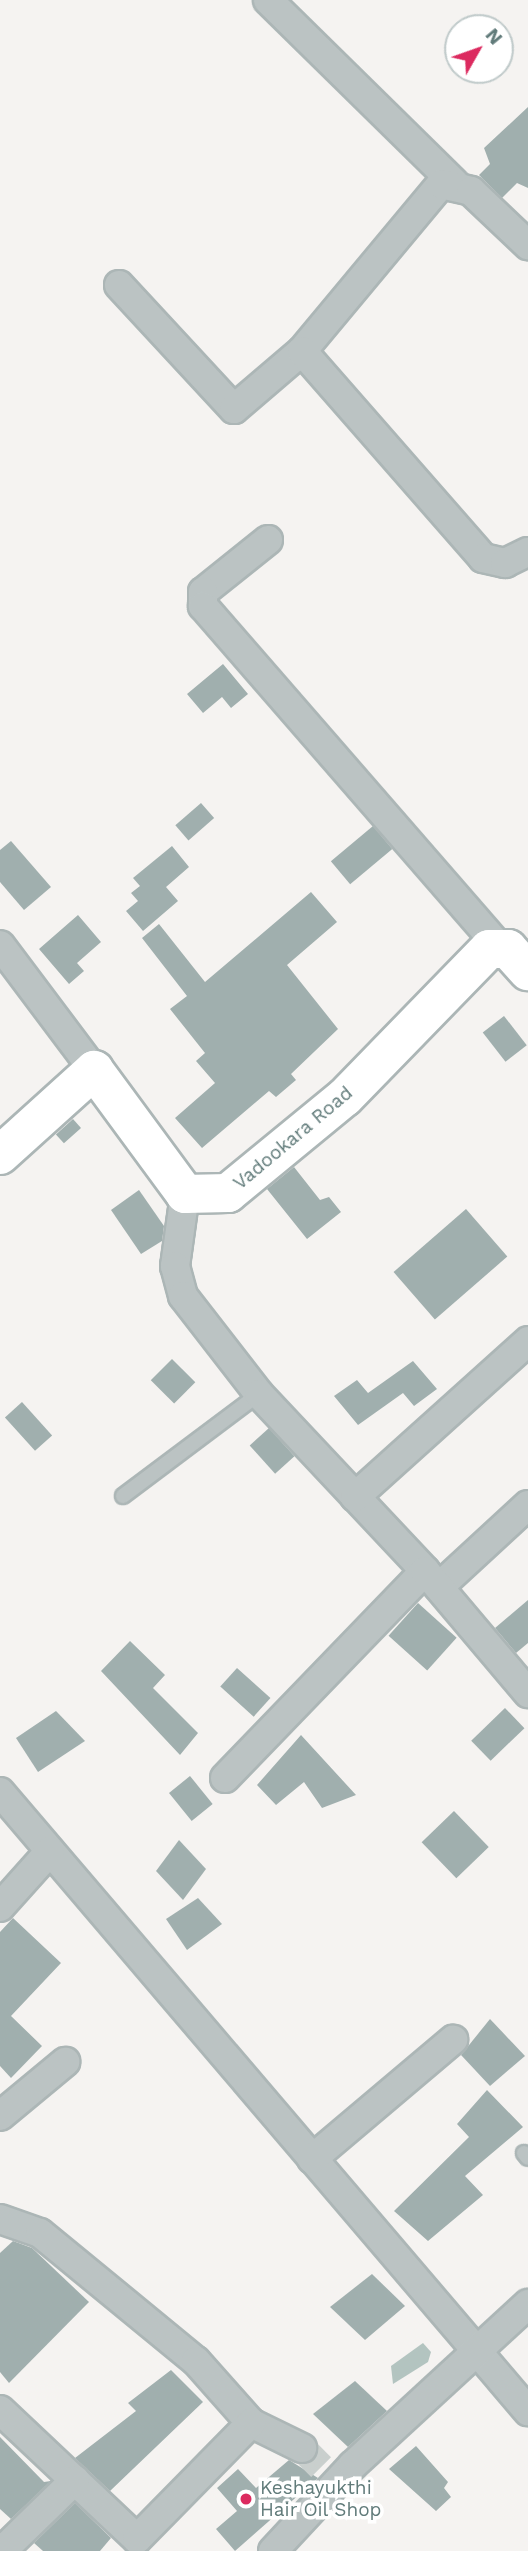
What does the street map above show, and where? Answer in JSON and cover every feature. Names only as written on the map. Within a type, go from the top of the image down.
[{"type":"main road","points":[[498,945],[528,971]]},
{"type":"main road","name":"Vadookara Road","points":[[184,1194],[228,1193],[345,1097],[498,945]]},
{"type":"main road","points":[[0,1154],[94,1070],[184,1194]]},
{"type":"street","points":[[268,0],[454,183],[471,191],[528,246]]},
{"type":"street","points":[[119,285],[227,407],[243,405],[302,351],[426,198],[441,184],[454,183]]},
{"type":"street","points":[[302,351],[483,558],[505,563],[528,552]]},
{"type":"street","points":[[268,540],[202,592],[203,606],[389,812],[498,945]]},
{"type":"street","points":[[0,945],[94,1070]]},
{"type":"street","points":[[184,1194],[175,1266],[183,1296],[259,1394],[432,1579],[528,1693]]},
{"type":"street","points":[[355,1497],[528,1341]]},
{"type":"street","points":[[225,1778],[432,1579],[528,1505]]},
{"type":"street","points":[[0,1793],[312,2159],[481,2352],[528,2411]]},
{"type":"street","points":[[0,1906],[50,1851]]},
{"type":"street","points":[[312,2159],[453,2040]]},
{"type":"street","points":[[0,2116],[65,2062]]},
{"type":"street","points":[[0,2219],[40,2233],[196,2361],[251,2423],[318,2467]]},
{"type":"street","points":[[273,2551],[318,2467],[481,2352],[528,2304]]},
{"type":"street","points":[[0,2410],[75,2480],[131,2545],[251,2423]]},
{"type":"street","points":[[2,2551],[75,2480]]},
{"type":"lane","points":[[123,1496],[259,1394]]},
{"type":"shaded area","points":[[423,2343],[431,2352],[428,2362],[393,2384],[391,2366]]},
{"type":"building","points":[[528,107],[528,188],[517,183],[502,198],[479,175],[490,164],[484,148]]},
{"type":"building","points":[[223,664],[248,694],[231,708],[222,697],[203,713],[187,694]]},
{"type":"building","points":[[201,803],[214,818],[188,840],[175,825]]},
{"type":"building","points":[[373,826],[392,849],[350,884],[331,861]]},
{"type":"building","points":[[11,841],[51,887],[24,910],[0,882],[0,850]]},
{"type":"building","points":[[172,846],[189,867],[166,887],[178,901],[143,931],[126,911],[138,901],[131,893],[140,886],[133,878]]},
{"type":"building","points":[[311,892],[337,922],[287,965],[338,1029],[291,1074],[296,1080],[276,1097],[269,1091],[202,1148],[175,1118],[215,1083],[196,1061],[205,1053],[170,1009],[187,996],[142,938],[159,924],[205,982]]},
{"type":"building","points":[[78,915],[101,942],[77,963],[84,971],[69,984],[39,949]]},
{"type":"building","points":[[504,1016],[527,1045],[506,1062],[483,1033]]},
{"type":"building","points":[[73,1119],[81,1128],[64,1143],[56,1134]]},
{"type":"building","points":[[294,1167],[320,1200],[329,1197],[341,1212],[307,1239],[267,1189]]},
{"type":"building","points":[[139,1190],[164,1226],[162,1241],[141,1254],[111,1210]]},
{"type":"building","points":[[466,1209],[507,1257],[435,1320],[394,1272]]},
{"type":"building","points":[[172,1359],[195,1382],[174,1404],[151,1380]]},
{"type":"building","points":[[413,1361],[437,1389],[414,1406],[403,1393],[358,1425],[334,1396],[357,1380],[368,1393]]},
{"type":"building","points":[[22,1402],[52,1435],[35,1451],[5,1417]]},
{"type":"building","points":[[269,1428],[294,1456],[275,1474],[250,1445]]},
{"type":"building","points":[[528,1600],[528,1643],[516,1653],[495,1628]]},
{"type":"building","points":[[418,1603],[457,1638],[427,1670],[389,1636]]},
{"type":"building","points":[[130,1641],[165,1675],[153,1688],[198,1733],[180,1755],[101,1671]]},
{"type":"building","points":[[237,1668],[270,1698],[254,1717],[220,1687]]},
{"type":"building","points":[[505,1708],[524,1728],[491,1761],[471,1741]]},
{"type":"building","points":[[56,1711],[85,1741],[38,1772],[16,1738]]},
{"type":"building","points":[[301,1735],[356,1795],[322,1808],[304,1782],[276,1805],[257,1785]]},
{"type":"building","points":[[190,1776],[213,1804],[192,1821],[169,1793]]},
{"type":"building","points":[[454,1811],[489,1847],[456,1878],[422,1842]]},
{"type":"building","points":[[179,1840],[206,1869],[183,1900],[156,1871]]},
{"type":"building","points":[[198,1898],[222,1924],[187,1950],[166,1919]]},
{"type":"building","points":[[13,1918],[61,1963],[11,2016],[42,2046],[11,2078],[0,2066],[0,1932]]},
{"type":"building","points":[[490,2019],[525,2056],[490,2086],[461,2055]]},
{"type":"building","points":[[487,2090],[523,2127],[465,2176],[483,2195],[428,2241],[394,2211],[469,2137],[457,2124]]},
{"type":"building","points":[[13,2241],[32,2248],[89,2302],[9,2383],[0,2372],[0,2253]]},
{"type":"building","points":[[372,2274],[405,2306],[365,2340],[330,2307]]},
{"type":"building","points":[[171,2370],[203,2402],[110,2491],[75,2458],[136,2411],[128,2403]]},
{"type":"building","points":[[355,2381],[387,2411],[348,2447],[313,2414]]},
{"type":"building","points":[[0,2437],[44,2482],[51,2481],[11,2519],[0,2509]]},
{"type":"building","points":[[416,2446],[448,2482],[444,2488],[451,2497],[436,2511],[389,2469]]},
{"type":"building","points":[[289,2460],[318,2478],[235,2551],[216,2529],[237,2511],[217,2488],[238,2469],[256,2488]]},
{"type":"building","points":[[75,2503],[111,2538],[100,2551],[43,2551],[34,2543]]},
{"type":"tunnel","points":[[302,2448],[321,2467]]},
{"type":"place","name":"Keshayukthi Hair Oil Shop","points":[[246,2499]]}]
